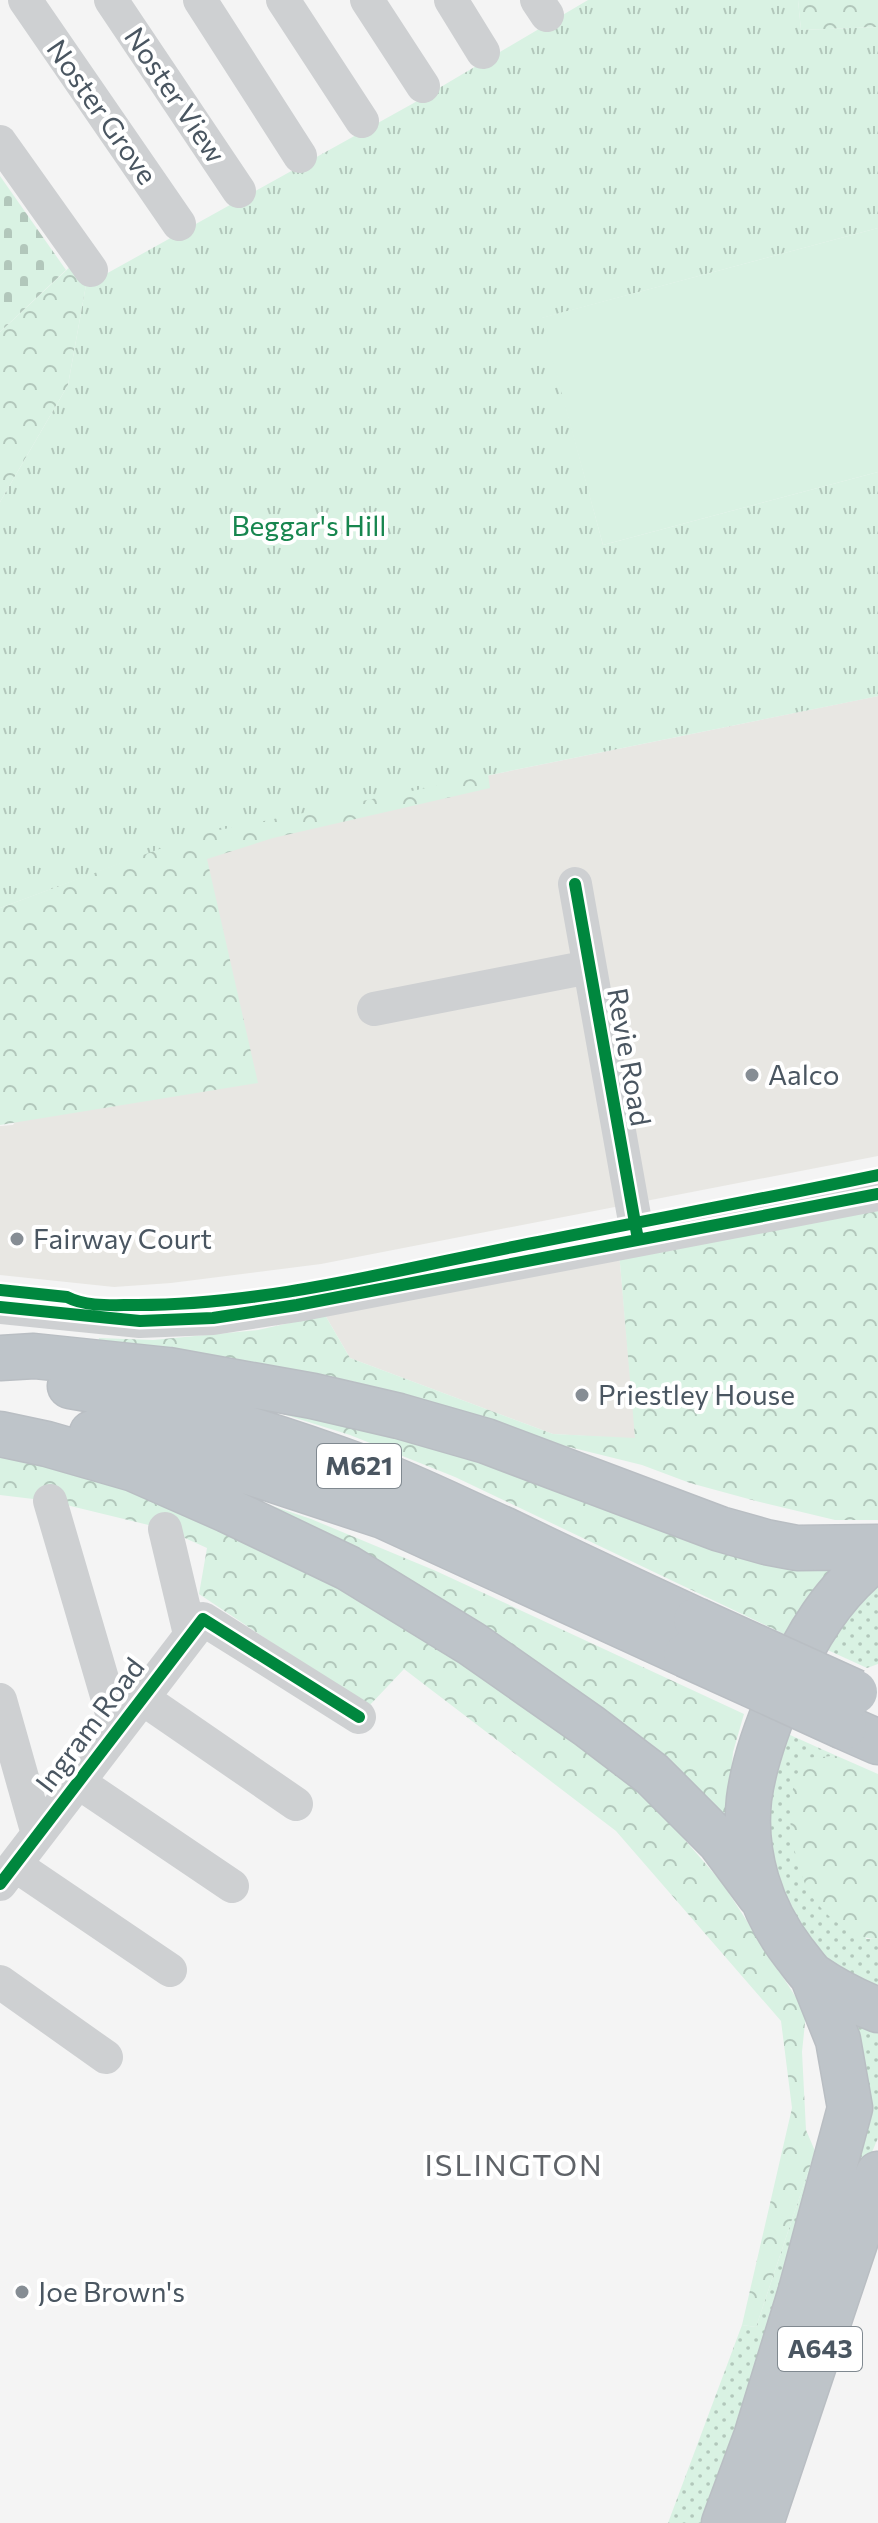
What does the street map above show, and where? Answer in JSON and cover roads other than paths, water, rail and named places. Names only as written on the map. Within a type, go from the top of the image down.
[{"type":"highway","points":[[0,1358],[34,1356],[168,1370],[313,1396],[486,1441],[720,1529],[766,1542],[797,1548],[878,1547]]},
{"type":"highway","name":"M621","points":[[0,1375],[118,1394],[292,1444],[371,1471],[441,1501],[691,1638]]},
{"type":"highway","name":"M621","points":[[0,1422],[170,1446],[383,1516],[691,1638],[864,1716]]},
{"type":"highway","points":[[0,1434],[134,1469],[227,1510],[360,1576],[472,1644],[652,1774],[720,1842],[760,1896],[783,1938],[812,1975],[878,2010]]},
{"type":"highway","points":[[760,1896],[747,1832],[749,1798],[771,1716],[798,1654],[821,1617],[845,1585],[878,1557]]},
{"type":"highway","name":"A643","points":[[724,2523],[756,2437],[804,2282],[850,2108],[838,2040],[812,1975]]},
{"type":"highway","name":"A643","points":[[761,2523],[878,2174]]},
{"type":"highway","points":[[837,2300],[878,2218]]},
{"type":"street","name":"Noster Grove","points":[[25,0],[179,224]]},
{"type":"street","name":"Noster View","points":[[111,0],[239,191]]},
{"type":"street","points":[[200,0],[300,156]]},
{"type":"street","points":[[283,0],[362,121]]},
{"type":"street","points":[[367,0],[423,86]]},
{"type":"street","points":[[451,0],[483,52]]},
{"type":"street","points":[[0,142],[91,270]]},
{"type":"street","name":"Revie Road","points":[[575,884],[638,1238]]},
{"type":"street","points":[[374,1009],[589,967]]},
{"type":"street","points":[[0,1307],[140,1321],[213,1318],[297,1305],[878,1194]]},
{"type":"street","points":[[66,1519],[117,1730]]},
{"type":"street","points":[[178,1548],[190,1634]]},
{"type":"street","points":[[190,1634],[203,1619],[359,1717]]},
{"type":"street","name":"Ingram Road","points":[[8,1875],[190,1634]]},
{"type":"street","points":[[142,1698],[296,1804]]},
{"type":"street","points":[[0,1700],[38,1834]]},
{"type":"street","points":[[78,1782],[232,1886]]},
{"type":"street","points":[[8,1875],[170,1970]]},
{"type":"street","points":[[0,1982],[106,2057]]},
{"type":"place","name":"Aalco","points":[[752,1075]]},
{"type":"place","name":"Fairway Court","points":[[17,1239]]},
{"type":"place","name":"Priestley House","points":[[582,1395]]},
{"type":"place","name":"Joe Brown's","points":[[22,2292]]},
{"type":"district","name":"ISLINGTON","points":[[514,2166]]},
{"type":"park label","name":"Beggar's Hill","points":[[309,526]]}]
